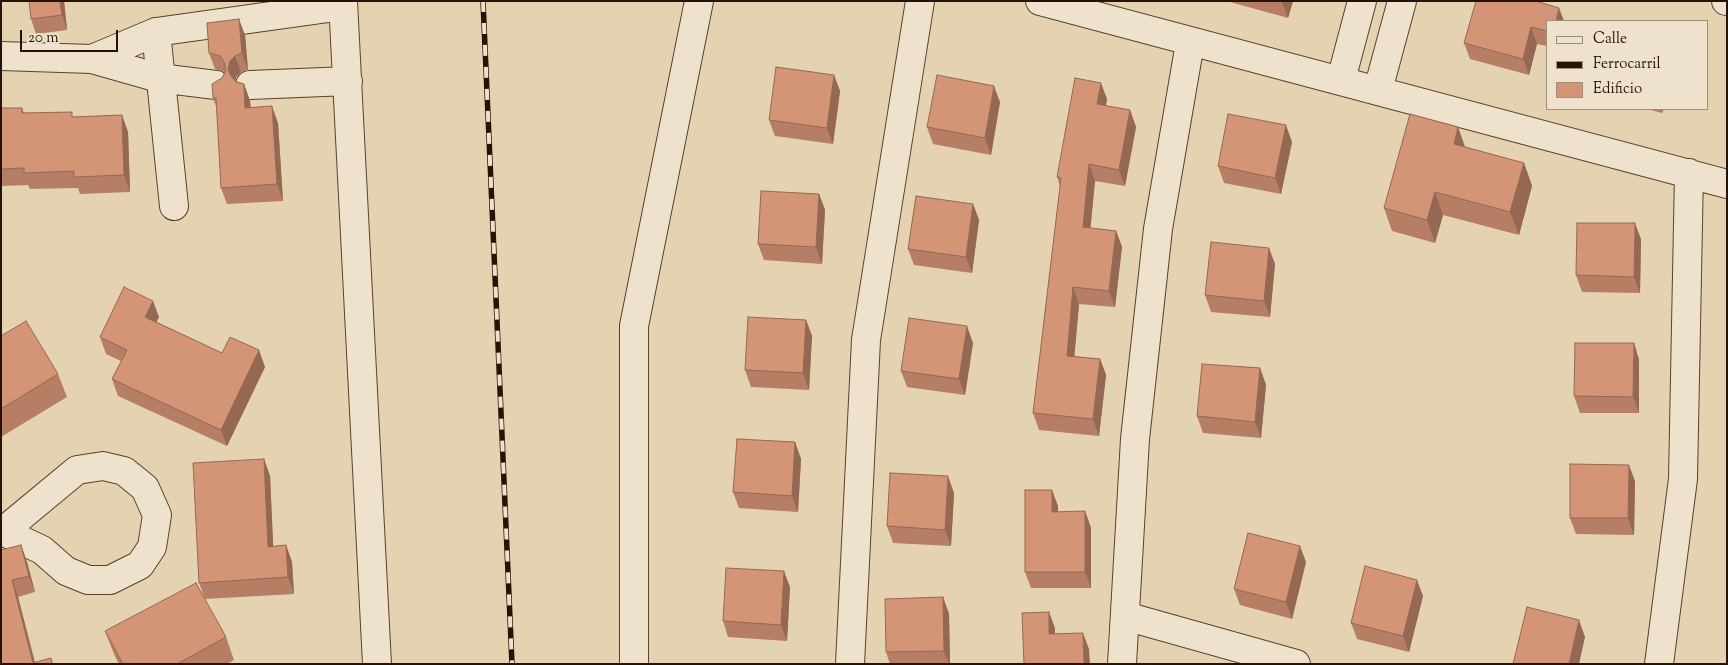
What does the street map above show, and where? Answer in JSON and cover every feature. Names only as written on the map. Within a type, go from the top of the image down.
[{"type":"street","points":[[634,664],[634,326],[699,1]]},
{"type":"street","points":[[850,664],[866,340],[920,1]]},
{"type":"street","points":[[1040,1],[1727,184]]},
{"type":"street","points":[[1340,80],[1362,1]]},
{"type":"street","points":[[1378,90],[1402,1]]},
{"type":"street","points":[[92,59],[156,32],[343,4],[378,664]]},
{"type":"street","points":[[156,32],[159,78],[174,206]]},
{"type":"street","points":[[1122,664],[1135,439],[1158,229],[1190,42]]},
{"type":"street","points":[[1,56],[92,59],[159,78],[216,85]]},
{"type":"street","points":[[250,85],[348,81]]},
{"type":"street","points":[[1659,664],[1683,479],[1689,173]]},
{"type":"street","points":[[103,466],[124,471],[145,488],[157,515],[152,547],[140,565],[110,580],[88,580],[66,571],[42,550],[3,533],[78,470],[103,466]]},
{"type":"street","points":[[1125,616],[1296,664]]},
{"type":"building","points":[[29,1],[60,1],[62,15],[31,19]]},
{"type":"building","points":[[1476,1],[1536,1],[1559,8],[1556,20],[1546,20],[1546,31],[1531,27],[1523,59],[1464,43]]},
{"type":"building","points":[[239,19],[242,53],[230,61],[228,70],[236,82],[244,84],[245,108],[272,106],[277,184],[221,188],[216,98],[213,98],[212,84],[222,78],[226,70],[220,56],[209,53],[207,23]]},
{"type":"building","points":[[776,67],[834,75],[827,128],[769,120]]},
{"type":"building","points":[[937,75],[994,86],[985,138],[927,127]]},
{"type":"building","points":[[1075,78],[1101,83],[1097,104],[1130,110],[1119,170],[1089,164],[1083,227],[1116,231],[1109,291],[1073,287],[1067,356],[1100,359],[1093,419],[1033,413],[1061,178],[1057,177]]},
{"type":"building","points":[[1,108],[22,108],[22,113],[72,112],[72,117],[122,115],[124,175],[74,177],[74,171],[24,173],[24,168],[1,169]]},
{"type":"building","points":[[1228,114],[1286,125],[1275,178],[1218,166]]},
{"type":"building","points":[[1410,114],[1458,127],[1454,144],[1524,163],[1510,212],[1435,192],[1427,220],[1384,208]]},
{"type":"building","points":[[761,191],[819,194],[816,247],[758,244]]},
{"type":"building","points":[[916,196],[973,204],[966,257],[908,249]]},
{"type":"building","points":[[1577,223],[1635,223],[1634,277],[1576,275]]},
{"type":"building","points":[[1211,242],[1269,248],[1264,301],[1205,295]]},
{"type":"building","points":[[124,287],[153,301],[145,317],[222,353],[230,337],[259,350],[221,430],[112,379],[127,350],[100,337]]},
{"type":"building","points":[[748,317],[806,320],[803,373],[745,370]]},
{"type":"building","points":[[909,318],[967,326],[959,379],[901,371]]},
{"type":"building","points":[[26,321],[58,374],[1,409],[1,336]]},
{"type":"building","points":[[1575,343],[1634,343],[1633,397],[1574,396]]},
{"type":"building","points":[[1202,364],[1260,368],[1255,422],[1197,416]]},
{"type":"building","points":[[737,439],[795,442],[792,496],[733,492]]},
{"type":"building","points":[[264,459],[268,547],[286,545],[288,577],[199,583],[193,463]]},
{"type":"building","points":[[1570,464],[1629,465],[1628,518],[1570,518]]},
{"type":"building","points":[[890,473],[948,476],[945,530],[887,526]]},
{"type":"building","points":[[1025,490],[1052,490],[1052,512],[1085,511],[1085,572],[1025,572]]},
{"type":"building","points":[[1248,533],[1300,546],[1286,602],[1234,589]]},
{"type":"building","points":[[21,545],[29,576],[12,580],[33,663],[51,658],[52,664],[1,664],[1,550]]},
{"type":"building","points":[[1365,566],[1417,580],[1403,636],[1351,623]]},
{"type":"building","points":[[726,568],[784,571],[781,625],[723,621]]},
{"type":"building","points":[[196,583],[226,637],[177,664],[123,664],[105,631]]},
{"type":"building","points":[[943,597],[944,651],[886,652],[885,599]]},
{"type":"building","points":[[1527,607],[1579,620],[1569,664],[1513,664]]},
{"type":"building","points":[[1049,612],[1049,634],[1083,633],[1084,664],[1024,664],[1022,613]]},
{"type":"railway","points":[[483,1],[512,664]]}]
